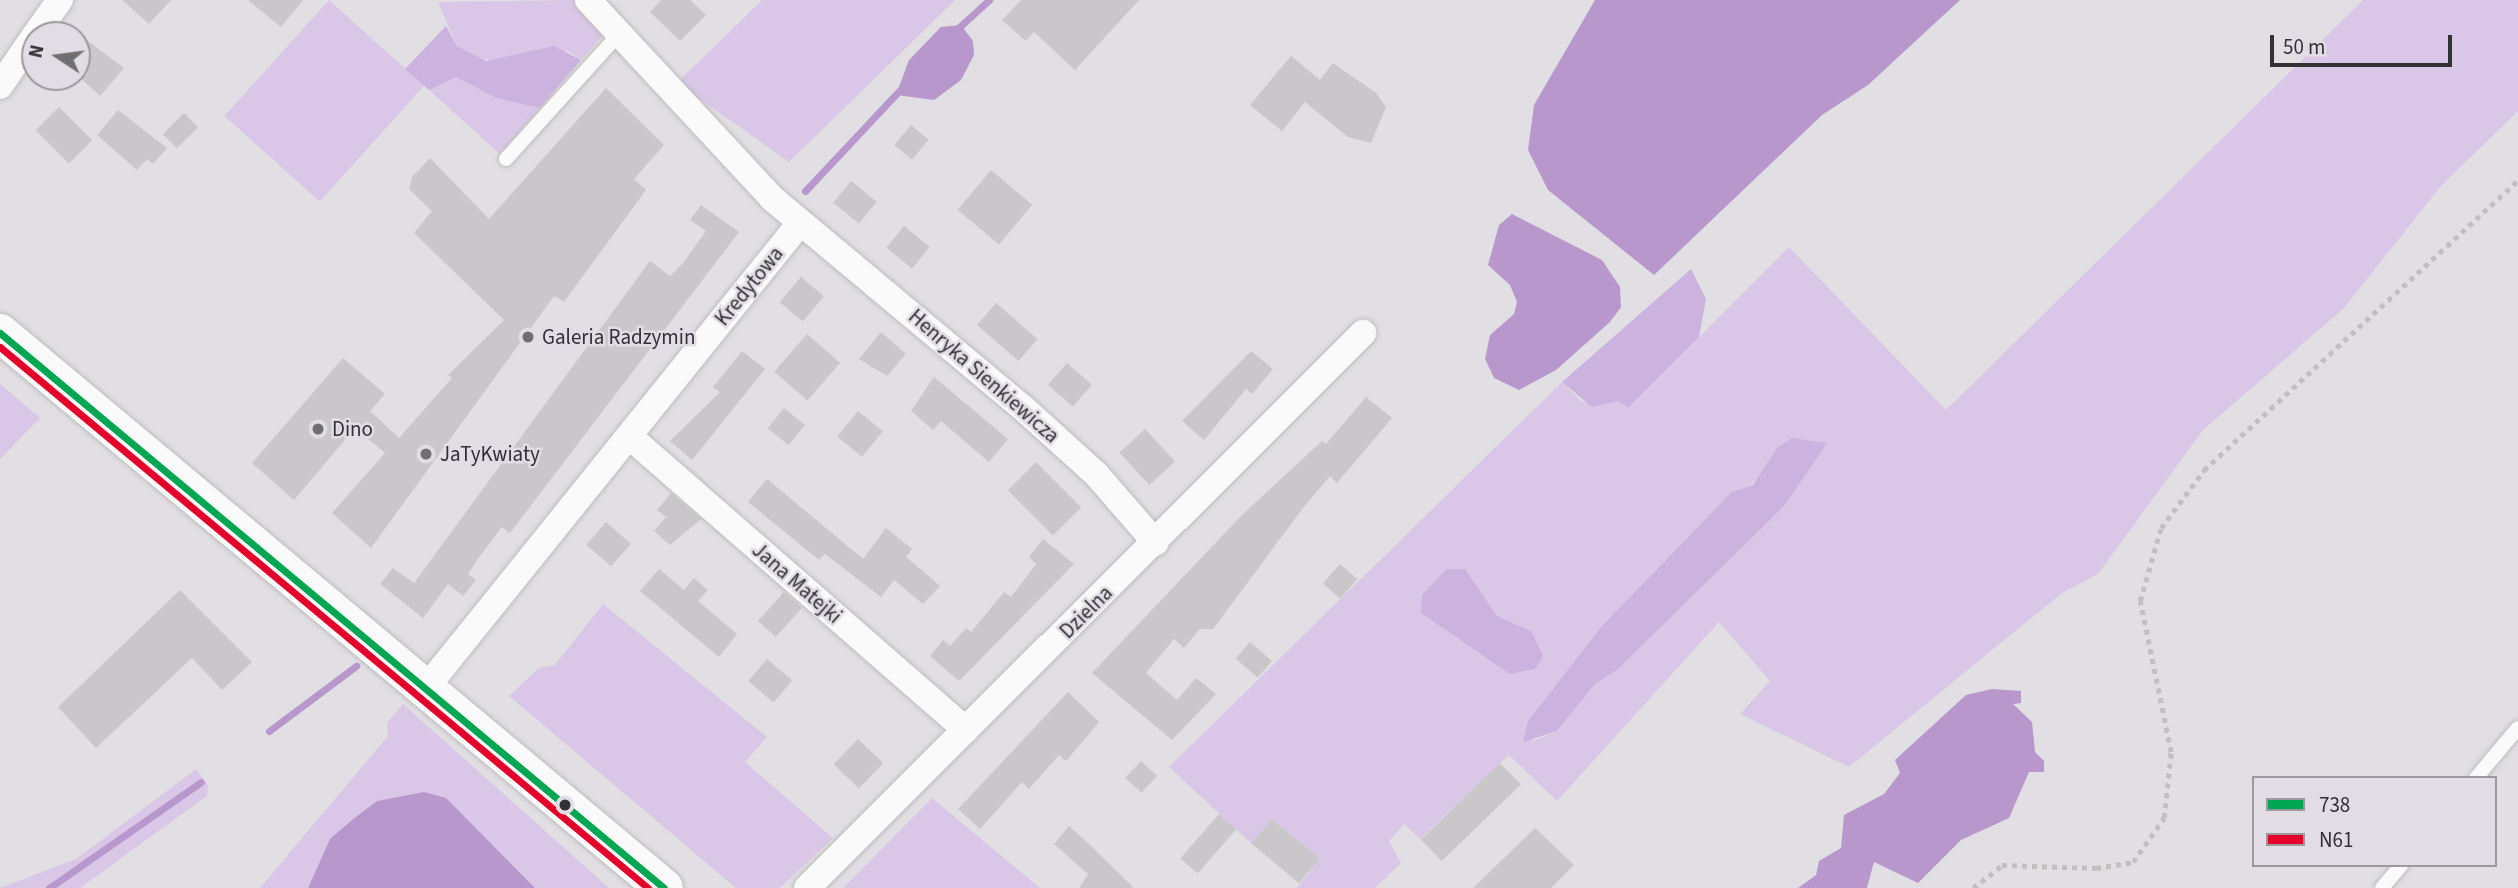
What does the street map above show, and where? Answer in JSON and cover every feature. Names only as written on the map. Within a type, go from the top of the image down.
[{"type":"street","points":[[45,21],[60,0]]},
{"type":"street","points":[[587,0],[800,223]]},
{"type":"street","points":[[0,86],[21,55]]},
{"type":"street","name":"Kredytowa","points":[[426,688],[800,223]]},
{"type":"street","name":"Henryka Sienkiewicza","points":[[800,223],[1022,407],[1096,474],[1156,543]]},
{"type":"street","points":[[0,333],[664,888]]},
{"type":"street","name":"Dzielna","points":[[807,888],[1156,543],[1363,333]]},
{"type":"street","name":"Jana Matejki","points":[[629,436],[966,730]]},
{"type":"lane","points":[[506,159],[619,34]]},
{"type":"lane","points":[[2478,776],[2518,728]]},
{"type":"lane","points":[[2382,888],[2399,867]]},
{"type":"path","points":[[1973,888],[2002,865],[2096,868],[2133,862],[2164,818],[2171,752],[2140,601],[2161,528],[2204,470],[2518,180]]},
{"type":"shaded area","points":[[329,0],[424,86],[320,202],[225,116]]},
{"type":"shaded area","points":[[576,0],[606,32],[581,60],[568,51],[500,62],[472,57],[457,46],[438,2]]},
{"type":"shaded area","points":[[762,0],[955,0],[789,162],[677,83]]},
{"type":"shaded area","points":[[1595,0],[1960,0],[1868,85],[1822,115],[1654,275],[1548,190],[1528,150],[1534,105]]},
{"type":"shaded area","points":[[2363,0],[2518,0],[2518,111],[2441,186],[2343,309],[2203,430],[2098,574],[2062,593],[1849,767],[1740,714],[1770,681],[1719,622],[1557,801],[1509,755],[1420,839],[1404,824],[1389,841],[1401,863],[1375,888],[1297,888],[1319,859],[1272,819],[1252,844],[1169,767],[1562,382],[1582,402],[1618,401],[1628,408],[1789,247],[1946,410]],"holes":[[[1757,479],[1796,485],[1785,505],[1617,670],[1595,684],[1557,731],[1533,741],[1528,721],[1601,627]],[[1465,570],[1497,616],[1520,626],[1486,657],[1421,613]]]},
{"type":"shaded area","points":[[961,25],[973,41],[974,55],[961,80],[934,100],[896,95],[909,60],[941,27]]},
{"type":"shaded area","points":[[446,26],[457,46],[486,61],[554,46],[581,60],[540,108],[496,98],[456,77],[429,90],[405,69]]},
{"type":"shaded area","points":[[456,77],[496,98],[540,108],[500,154],[429,90]]},
{"type":"shaded area","points":[[1512,214],[1602,260],[1620,287],[1621,307],[1610,322],[1556,370],[1519,390],[1494,378],[1485,359],[1490,335],[1514,314],[1517,302],[1510,285],[1488,265],[1499,225]]},
{"type":"shaded area","points":[[1691,269],[1706,299],[1699,337],[1628,408],[1618,401],[1592,407],[1562,382]]},
{"type":"shaded area","points":[[0,384],[40,418],[0,459]]},
{"type":"shaded area","points":[[1792,438],[1827,443],[1785,505],[1617,670],[1595,684],[1557,731],[1523,742],[1528,721],[1601,627],[1732,492],[1753,485],[1778,447]]},
{"type":"shaded area","points":[[1447,569],[1465,569],[1497,616],[1531,631],[1543,656],[1535,669],[1510,674],[1421,613],[1422,595]]},
{"type":"shaded area","points":[[603,604],[767,737],[745,762],[833,838],[780,888],[736,888],[509,696],[539,668],[555,665]]},
{"type":"shaded area","points":[[1992,689],[2021,691],[2021,703],[2013,704],[2032,722],[2035,752],[2044,761],[2044,772],[2029,772],[2009,818],[1961,840],[1918,883],[1874,862],[1867,888],[1798,888],[1816,875],[1819,861],[1841,848],[1844,815],[1884,794],[1900,773],[1895,760],[1966,695]]},
{"type":"shaded area","points":[[403,704],[609,888],[535,888],[377,801],[330,840],[308,888],[260,888],[388,736],[387,723]]},
{"type":"shaded area","points":[[196,769],[208,785],[207,796],[80,888],[0,888],[76,859]]},
{"type":"shaded area","points":[[424,792],[446,798],[535,888],[308,888],[330,839],[352,820],[377,801]]},
{"type":"shaded area","points":[[932,798],[1040,888],[843,888]]},
{"type":"building","points":[[122,0],[171,0],[149,24]]},
{"type":"building","points":[[248,0],[303,0],[281,27]]},
{"type":"building","points":[[661,0],[690,0],[706,15],[680,41],[650,12]]},
{"type":"building","points":[[1021,0],[1139,0],[1075,70],[1034,32],[1026,41],[1002,20]]},
{"type":"building","points":[[91,43],[124,68],[100,96],[91,88]]},
{"type":"building","points":[[1291,56],[1320,80],[1333,63],[1376,93],[1386,107],[1371,143],[1348,137],[1305,102],[1282,131],[1250,105]]},
{"type":"building","points":[[606,88],[664,145],[634,179],[646,190],[564,302],[554,296],[371,548],[332,513],[385,453],[355,428],[294,500],[252,463],[343,358],[385,394],[370,411],[399,438],[452,378],[448,375],[504,320],[414,233],[432,211],[409,189],[412,177],[430,158],[489,219]]},
{"type":"building","points":[[59,107],[92,140],[69,164],[36,130]]},
{"type":"building","points":[[118,110],[167,148],[153,164],[147,159],[137,170],[97,135]]},
{"type":"building","points":[[184,113],[198,127],[177,148],[163,134]]},
{"type":"building","points":[[911,125],[929,140],[912,160],[894,145]]},
{"type":"building","points":[[991,170],[1032,205],[999,245],[958,210]]},
{"type":"building","points":[[851,181],[877,202],[859,224],[833,203]]},
{"type":"building","points":[[701,205],[739,232],[510,533],[502,527],[468,574],[476,580],[463,596],[448,584],[423,618],[380,584],[393,568],[414,583],[650,261],[670,276],[683,263],[706,231],[690,220]]},
{"type":"building","points":[[904,226],[930,247],[912,269],[886,248]]},
{"type":"building","points":[[801,277],[824,296],[803,322],[780,302]]},
{"type":"building","points":[[996,303],[1038,339],[1018,361],[977,325]]},
{"type":"building","points":[[881,332],[906,354],[887,376],[859,359]]},
{"type":"building","points":[[807,334],[840,363],[807,401],[774,372]]},
{"type":"building","points":[[742,351],[765,369],[692,460],[670,441],[720,392],[713,387]]},
{"type":"building","points":[[1251,351],[1273,369],[1252,394],[1246,389],[1204,440],[1182,421]]},
{"type":"building","points":[[1067,363],[1092,385],[1073,407],[1048,385]]},
{"type":"building","points":[[934,377],[1008,439],[989,462],[941,421],[933,430],[911,411]]},
{"type":"building","points":[[1366,397],[1392,418],[1337,483],[1330,476],[1213,629],[1200,629],[1184,648],[1174,639],[1146,673],[1177,700],[1196,678],[1216,694],[1172,740],[1092,673],[1242,515],[1322,441],[1326,444]]},
{"type":"building","points":[[784,408],[805,425],[789,445],[768,428]]},
{"type":"building","points":[[858,411],[883,431],[862,457],[837,437]]},
{"type":"building","points":[[1145,429],[1175,461],[1149,485],[1119,453]]},
{"type":"building","points":[[1036,462],[1081,507],[1053,536],[1008,490]]},
{"type":"building","points":[[767,479],[863,559],[886,528],[912,549],[906,557],[940,586],[923,604],[894,580],[881,597],[825,554],[819,560],[748,502]]},
{"type":"building","points":[[671,493],[701,519],[670,545],[654,531],[666,517],[657,510]]},
{"type":"building","points":[[606,522],[631,544],[611,566],[586,545]]},
{"type":"building","points":[[1043,539],[1074,564],[959,681],[930,656],[943,640],[950,646],[966,628],[971,632],[1004,592],[1011,597],[1036,564],[1029,557]]},
{"type":"building","points":[[1340,564],[1357,579],[1340,599],[1323,584]]},
{"type":"building","points":[[659,569],[684,590],[694,578],[708,590],[698,601],[737,634],[719,657],[640,591]]},
{"type":"building","points":[[180,590],[252,662],[222,690],[192,658],[96,748],[58,707]]},
{"type":"building","points":[[784,592],[802,608],[776,637],[758,621]]},
{"type":"building","points":[[1250,642],[1272,661],[1257,678],[1236,659]]},
{"type":"building","points":[[767,659],[792,680],[774,702],[748,681]]},
{"type":"building","points":[[1068,692],[1099,722],[1066,761],[1059,755],[1029,789],[1022,782],[980,829],[958,809]]},
{"type":"building","points":[[858,739],[883,763],[859,788],[834,764]]},
{"type":"building","points":[[1141,761],[1157,776],[1141,793],[1125,778]]},
{"type":"building","points":[[1500,763],[1521,785],[1442,861],[1421,839]]},
{"type":"building","points":[[1219,814],[1236,829],[1198,874],[1180,859]]},
{"type":"building","points":[[1272,819],[1319,859],[1299,883],[1251,844]]},
{"type":"building","points":[[1069,826],[1134,888],[1079,888],[1088,874],[1054,844]]},
{"type":"building","points":[[1535,828],[1574,865],[1551,888],[1473,888]]},
{"type":"waterway","points":[[956,30],[989,0]]},
{"type":"waterway","points":[[805,191],[900,90]]},
{"type":"waterway","points":[[269,731],[356,666]]},
{"type":"waterway","points":[[49,888],[201,782]]},
{"type":"transit line","name":"738","points":[[0,333],[664,888]]},
{"type":"transit line","name":"N61","points":[[0,347],[648,888]]},
{"type":"place","name":"Galeria Radzymin","points":[[528,337]]},
{"type":"place","name":"Dino","points":[[318,429]]},
{"type":"place","name":"JaTyKwiaty","points":[[426,454]]}]
